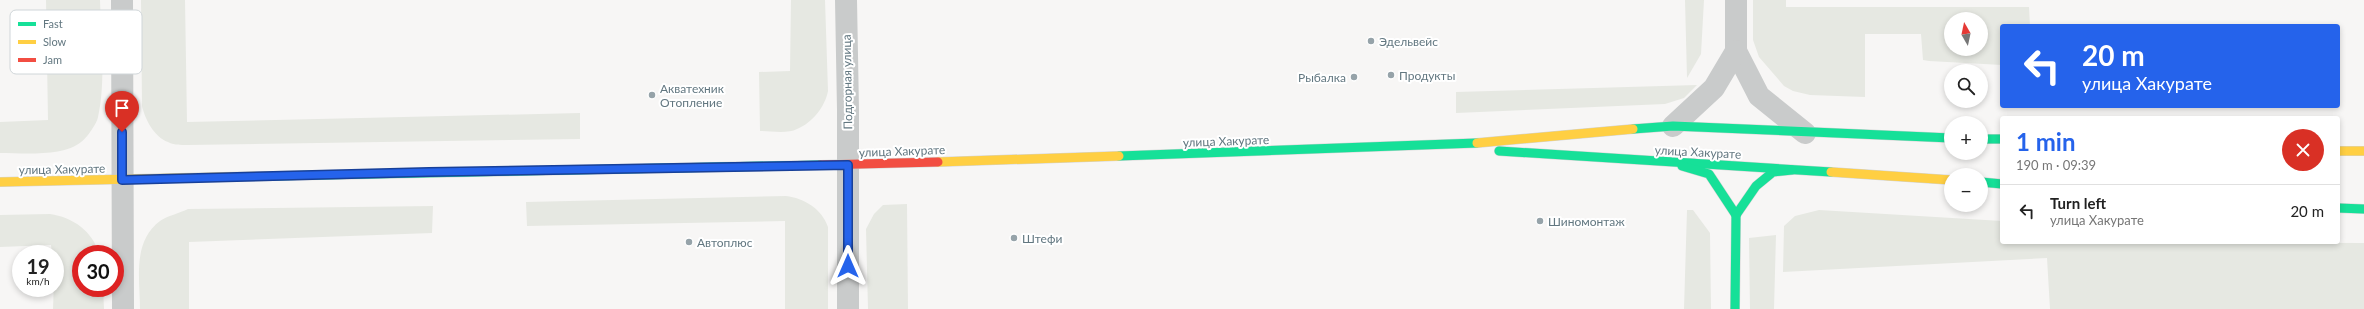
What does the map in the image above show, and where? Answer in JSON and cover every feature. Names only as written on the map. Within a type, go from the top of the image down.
[{"type":"main road","name":"улица Хакурате","points":[[0,182],[429,172],[848,165],[1445,146],[1673,126],[1805,133],[1944,138]]},
{"type":"main road","points":[[1988,139],[2000,139]]},
{"type":"main road","name":"улица Хакурате","points":[[1445,146],[1546,156],[1944,180]]},
{"type":"main road","points":[[2340,151],[2364,152]]},
{"type":"main road","points":[[1674,163],[1709,174],[1736,215],[1735,309]]},
{"type":"main road","points":[[1736,215],[1756,186],[1773,172],[1799,170]]},
{"type":"main road","points":[[1988,183],[2000,184]]},
{"type":"main road","points":[[2340,208],[2364,209]]},
{"type":"street","name":"Подгорная улица","points":[[846,0],[848,309]]},
{"type":"street","points":[[1736,0],[1736,51],[1759,96],[1805,133]]},
{"type":"street","points":[[1673,126],[1714,88],[1736,51]]},
{"type":"street","points":[[122,74],[123,309]]},
{"type":"shaded area","points":[[46,0],[100,0],[100,10],[46,10]]},
{"type":"shaded area","points":[[141,0],[185,0],[187,122],[580,113],[580,139],[172,144],[163,140],[154,132],[145,116],[142,106]]},
{"type":"shaded area","points":[[791,0],[825,0],[828,91],[824,103],[817,114],[803,126],[793,131],[760,131],[759,72],[790,71]]},
{"type":"shaded area","points":[[1685,0],[1704,0],[1701,54],[1687,78]]},
{"type":"shaded area","points":[[1753,0],[1786,0],[1786,7],[2029,7],[2030,24],[2000,24],[2000,65],[1923,60],[1921,34],[1865,34],[1865,97],[1810,95],[1793,91],[1784,86],[1759,57],[1753,40]]},
{"type":"shaded area","points":[[47,74],[102,74],[102,89],[97,120],[81,142],[73,147],[54,152],[0,153],[0,122],[48,120]]},
{"type":"shaded area","points":[[1697,85],[1684,98],[1665,104],[1456,113],[1456,92]]},
{"type":"shaded area","points":[[786,196],[799,199],[812,206],[821,215],[828,227],[828,309],[785,309],[785,221],[527,226],[526,202]]},
{"type":"shaded area","points":[[907,204],[908,309],[868,309],[866,229],[874,214],[883,205]]},
{"type":"shaded area","points":[[433,206],[432,233],[189,242],[189,309],[140,309],[139,274],[141,250],[145,239],[160,221],[188,209]]},
{"type":"shaded area","points":[[1687,210],[1693,210],[1710,233],[1711,309],[1684,309]]},
{"type":"shaded area","points":[[1819,210],[2000,221],[2000,244],[2364,243],[2364,309],[2050,309],[2047,258],[1783,272],[1784,226],[1795,216]]},
{"type":"shaded area","points":[[50,214],[66,218],[87,232],[96,245],[72,245],[72,297],[103,297],[104,309],[53,309],[53,297],[64,297],[64,245],[12,245],[12,247],[0,247],[0,215]]},
{"type":"shaded area","points":[[1776,235],[1774,309],[1750,309],[1749,238]]},
{"type":"traffic: fast","points":[[1633,129],[1673,126],[1944,138]]},
{"type":"traffic: fast","points":[[1988,139],[2000,139]]},
{"type":"traffic: fast","points":[[1119,156],[1477,143]]},
{"type":"traffic: fast","points":[[1499,151],[1831,172]]},
{"type":"traffic: fast","points":[[272,176],[820,165]]},
{"type":"traffic: fast","points":[[1682,166],[1709,174],[1736,215]]},
{"type":"traffic: fast","points":[[1736,215],[1756,186],[1773,172],[1792,170]]},
{"type":"traffic: fast","points":[[1988,183],[2000,184]]},
{"type":"traffic: fast","points":[[2340,208],[2364,209]]},
{"type":"traffic: fast","points":[[1735,309],[1736,215]]},
{"type":"traffic: slow","points":[[1477,143],[1633,129]]},
{"type":"traffic: slow","points":[[2340,151],[2364,151]]},
{"type":"traffic: slow","points":[[938,162],[1119,156]]},
{"type":"traffic: slow","points":[[1831,172],[1944,180]]},
{"type":"traffic: slow","points":[[0,182],[272,176]]},
{"type":"traffic: jam","points":[[820,165],[938,162]]},
{"type":"place","name":"Эдельвейс","points":[[1371,41]]},
{"type":"place","name":"Продукты","points":[[1391,75]]},
{"type":"place","name":"Рыбалка","points":[[1354,77]]},
{"type":"place","name":"Акватехник Отопление","points":[[652,95]]},
{"type":"place","name":"Шиномонтаж","points":[[1540,221]]},
{"type":"place","name":"Штефи","points":[[1014,238]]},
{"type":"place","name":"Автоплюс","points":[[689,242]]},
{"type":"route","points":[[122,132],[122,180],[429,172],[848,165],[848,266]]}]
